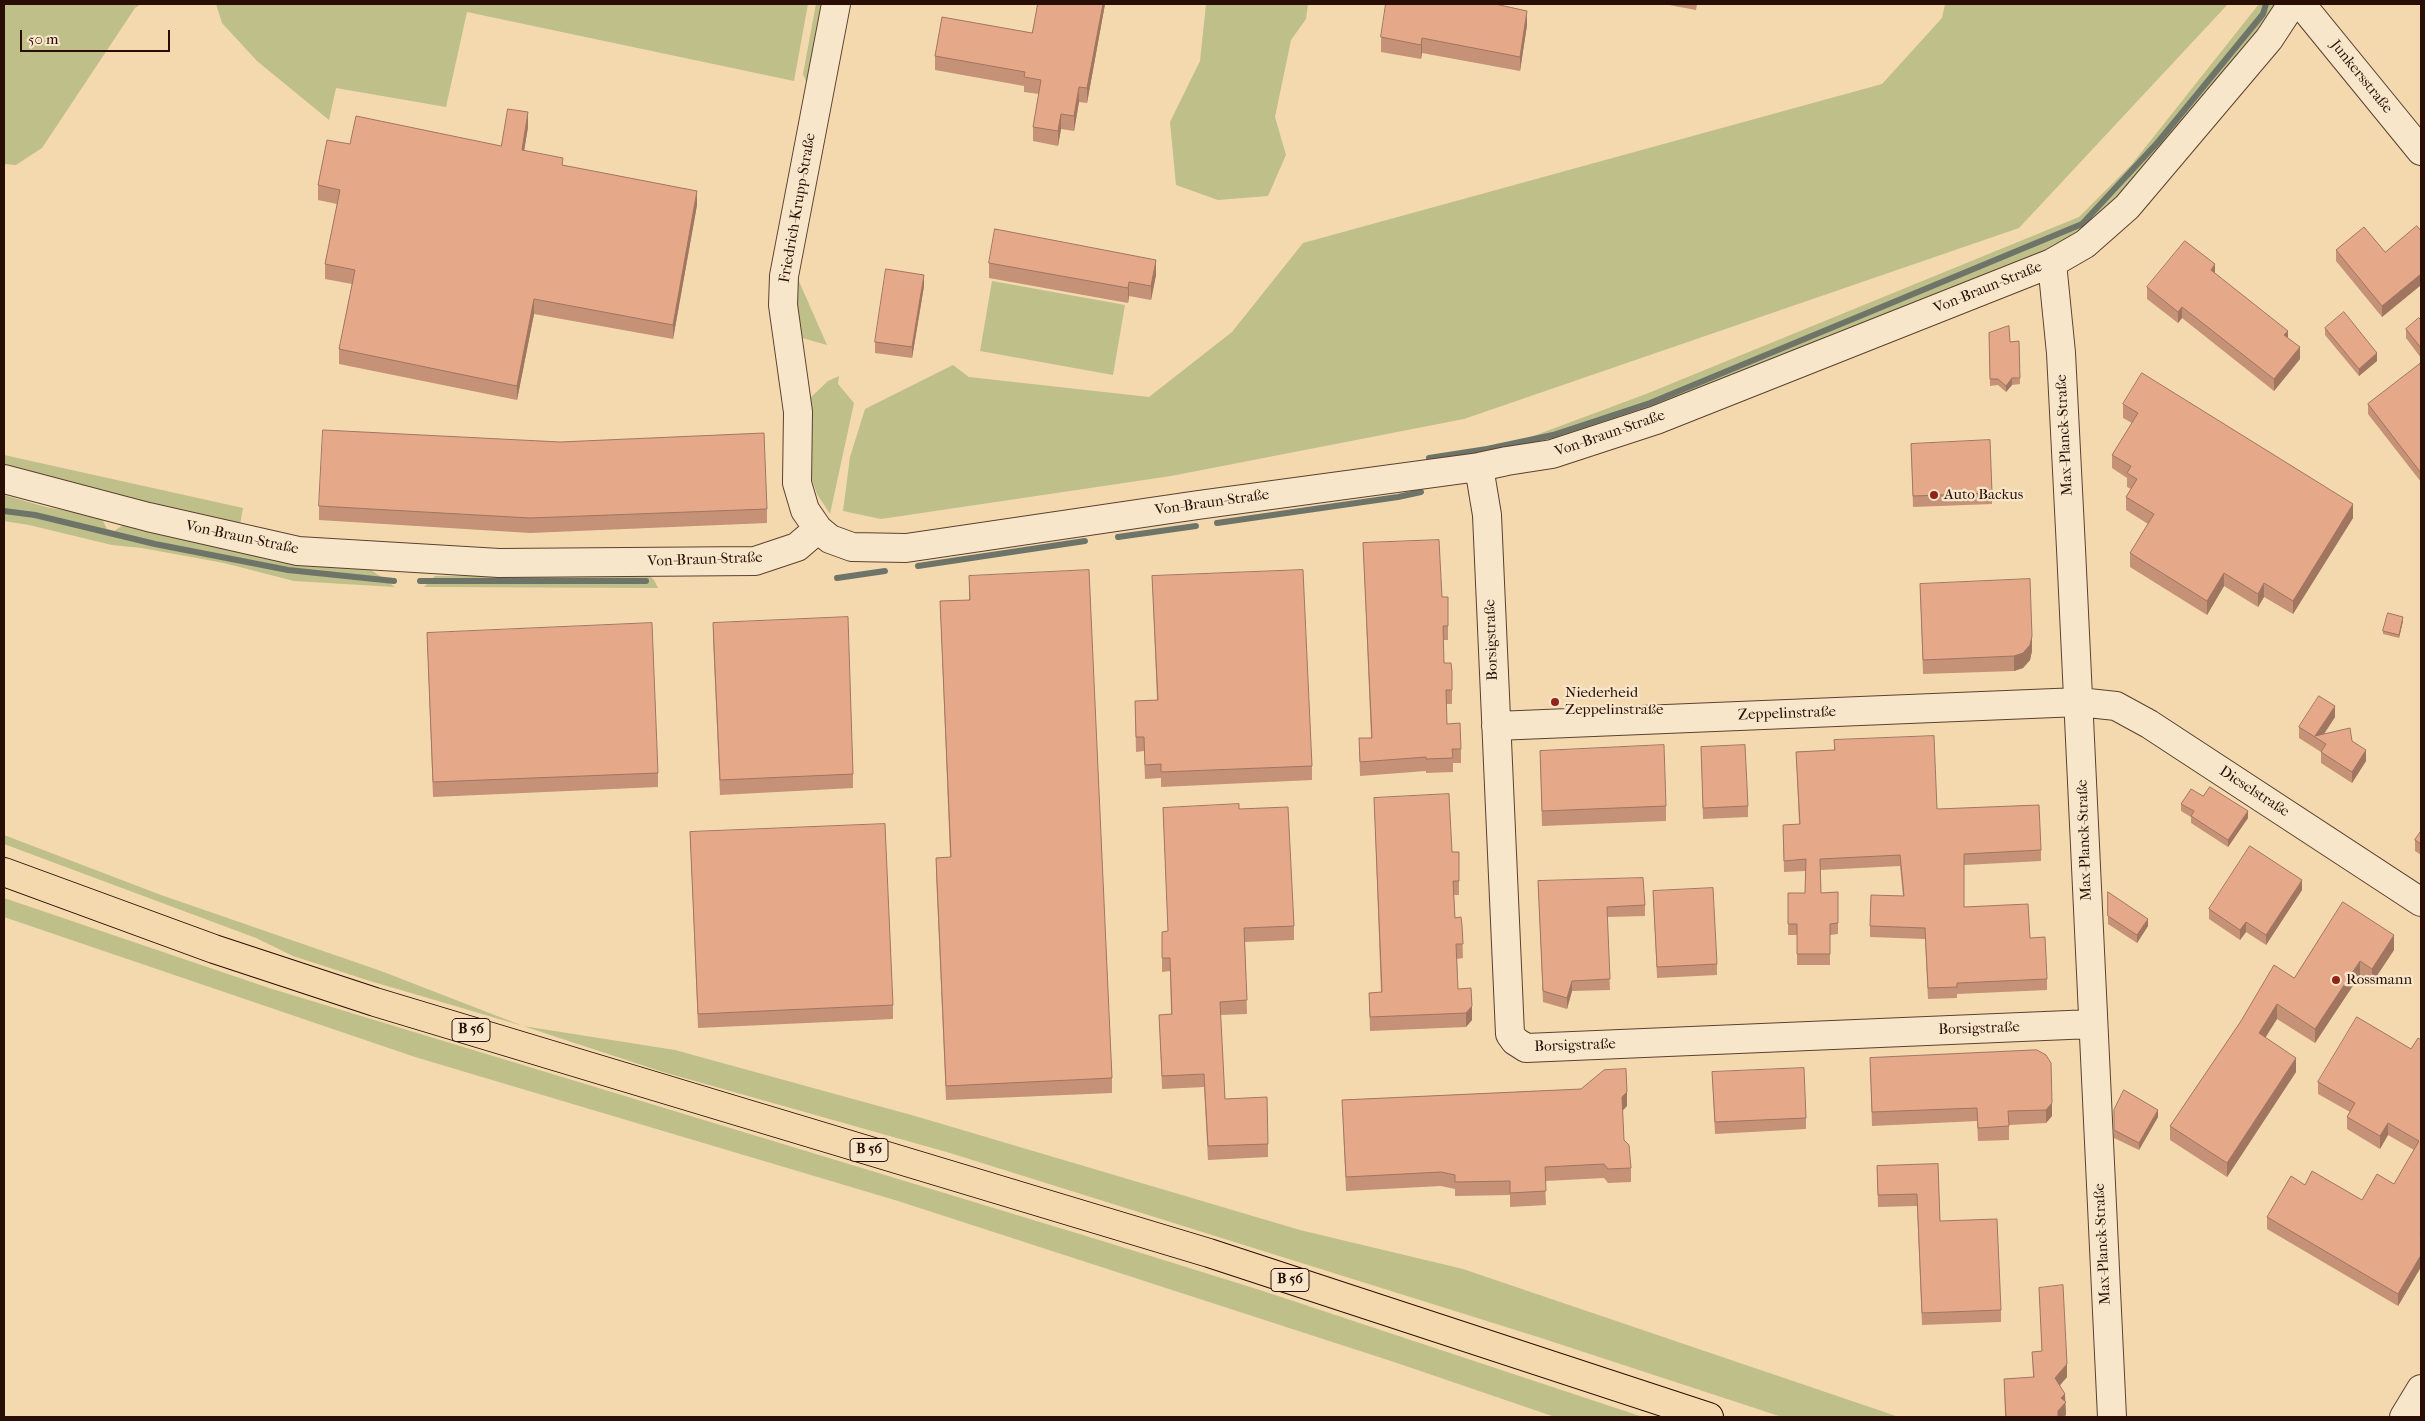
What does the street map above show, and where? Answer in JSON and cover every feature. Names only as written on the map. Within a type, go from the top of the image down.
[{"type":"highway","name":"B 56","points":[[4,872],[214,949],[375,1002],[1209,1253],[1709,1417]]},
{"type":"street","name":"Friedrich-Krupp-Straße","points":[[818,529],[805,510],[798,484],[798,412],[783,305],[784,276],[836,4]]},
{"type":"street","name":"Von-Braun-Straße","points":[[4,479],[148,517],[298,551],[499,562],[755,562],[797,547],[818,529],[830,539],[852,547],[906,548],[1198,505],[1479,467],[1507,460],[1552,454],[1656,420],[2052,262],[2085,244],[2127,207],[2270,39],[2292,4]]},
{"type":"street","name":"Junkersstraße","points":[[2301,4],[2421,151]]},
{"type":"street","name":"Max-Planck-Straße","points":[[2052,262],[2061,353],[2112,1417]]},
{"type":"street","name":"Borsigstraße","points":[[1479,467],[1487,514],[1510,1034],[1515,1041],[1526,1048],[2092,1024]]},
{"type":"street","name":"Zeppelinstraße","points":[[1496,726],[2079,702]]},
{"type":"street","name":"Dieselstraße","points":[[2079,702],[2116,706],[2149,724],[2421,902]]},
{"type":"street","points":[[2404,1417],[2421,1389]]},
{"type":"green space","points":[[4,4],[141,4],[135,8],[42,148],[16,165],[4,164]]},
{"type":"green space","points":[[216,4],[808,4],[794,81],[467,12],[446,107],[336,88],[329,120],[257,61],[222,23]]},
{"type":"green space","points":[[816,4],[823,4],[808,86],[803,74]]},
{"type":"green space","points":[[1206,4],[1308,4],[1306,19],[1291,40],[1275,117],[1286,155],[1268,196],[1218,200],[1176,185],[1170,122],[1200,61]]},
{"type":"green space","points":[[1945,4],[2228,4],[2019,228],[1464,419],[1171,476],[881,519],[843,511],[850,457],[865,409],[953,365],[969,377],[1149,397],[1232,332],[1303,243],[1882,84],[1942,18]]},
{"type":"green space","points":[[2259,4],[2281,4],[2127,190],[2070,239],[2032,259],[1725,383],[1546,443],[1485,454],[1646,394],[2079,217],[2132,164]]},
{"type":"green space","points":[[794,270],[827,345],[799,337],[794,295]]},
{"type":"green space","points":[[992,281],[1125,305],[1113,375],[980,351]]},
{"type":"green space","points":[[839,376],[838,384],[854,403],[830,514],[817,494],[807,467],[807,401],[828,381]]},
{"type":"green space","points":[[4,455],[243,508],[240,525],[4,469]]},
{"type":"green space","points":[[4,495],[46,507],[101,517],[107,529],[114,531],[123,525],[224,548],[326,567],[367,567],[395,587],[294,581],[224,563],[142,548],[112,545],[29,525],[4,521]]},
{"type":"green space","points":[[648,574],[658,588],[424,587],[435,576]]},
{"type":"green space","points":[[4,835],[161,895],[381,971],[523,1026],[293,956],[256,938],[4,844]]},
{"type":"green space","points":[[4,898],[269,988],[1263,1291],[1643,1417],[1555,1417],[1397,1363],[898,1201],[415,1057],[4,917]]},
{"type":"green space","points":[[523,1026],[675,1050],[915,1116],[1300,1230],[1463,1269],[1899,1417],[1782,1417],[1538,1337],[950,1153],[663,1072]]},
{"type":"building","points":[[1038,4],[1103,4],[1087,88],[1079,87],[1074,116],[1061,114],[1058,131],[1033,127],[1041,80],[1024,77],[1025,72],[935,56],[942,17],[1032,33]]},
{"type":"building","points":[[1386,4],[1495,4],[1527,11],[1520,57],[1422,38],[1421,45],[1381,37]]},
{"type":"building","points":[[508,109],[528,112],[522,150],[563,158],[562,165],[697,191],[673,325],[534,299],[517,386],[339,349],[355,270],[325,264],[340,190],[318,185],[327,140],[350,144],[356,116],[501,146]]},
{"type":"building","points":[[2417,226],[2421,231],[2421,274],[2382,306],[2336,250],[2364,227],[2385,252]]},
{"type":"building","points":[[995,229],[1156,260],[1151,286],[1129,282],[1128,288],[989,263]]},
{"type":"building","points":[[2185,241],[2215,264],[2211,270],[2288,331],[2284,335],[2300,347],[2274,379],[2182,307],[2178,312],[2147,287]]},
{"type":"building","points":[[886,269],[924,275],[912,347],[875,342]]},
{"type":"building","points":[[2344,312],[2377,353],[2359,369],[2325,328]]},
{"type":"building","points":[[2419,318],[2421,320],[2421,348],[2406,329]]},
{"type":"building","points":[[2009,326],[2010,342],[2019,341],[2020,378],[2012,378],[2006,386],[1998,379],[1990,379],[1989,333]]},
{"type":"building","points":[[2421,363],[2421,473],[2368,404]]},
{"type":"building","points":[[2142,373],[2353,504],[2293,601],[2264,583],[2258,594],[2224,573],[2207,601],[2130,553],[2154,514],[2126,497],[2137,479],[2127,473],[2131,466],[2112,455],[2138,413],[2123,404]]},
{"type":"building","points":[[323,430],[560,442],[764,433],[767,509],[530,518],[319,506]]},
{"type":"building","points":[[1990,440],[1992,493],[1913,496],[1911,444]]},
{"type":"building","points":[[1439,540],[1442,597],[1448,597],[1448,626],[1443,626],[1444,663],[1451,663],[1452,672],[1452,690],[1446,690],[1447,724],[1460,723],[1461,749],[1452,749],[1453,758],[1426,759],[1426,757],[1360,762],[1359,738],[1372,738],[1363,543]]},
{"type":"building","points":[[1089,570],[1112,1078],[946,1086],[936,858],[951,857],[940,601],[970,600],[969,576]]},
{"type":"building","points":[[1303,570],[1312,766],[1161,772],[1161,764],[1145,765],[1144,737],[1136,737],[1135,701],[1158,700],[1152,576]]},
{"type":"building","points":[[2030,579],[2032,636],[2030,645],[2023,653],[2014,656],[1923,660],[1920,584]]},
{"type":"building","points":[[2388,613],[2403,617],[2399,635],[2383,631]]},
{"type":"building","points":[[848,617],[853,774],[720,780],[713,623]]},
{"type":"building","points":[[652,623],[658,773],[433,782],[427,633]]},
{"type":"building","points":[[2319,696],[2335,706],[2315,736],[2350,728],[2352,741],[2366,750],[2352,772],[2321,752],[2326,744],[2299,727]]},
{"type":"building","points":[[1934,736],[1937,809],[2039,805],[2041,850],[1964,854],[1964,907],[2028,904],[2030,938],[2045,937],[2047,979],[1957,983],[1957,987],[1928,988],[1925,928],[1870,926],[1871,895],[1904,896],[1900,855],[1820,859],[1821,893],[1838,892],[1838,923],[1830,924],[1830,954],[1797,954],[1797,924],[1788,924],[1788,893],[1805,893],[1806,859],[1784,861],[1783,825],[1800,824],[1796,752],[1835,750],[1834,740]]},
{"type":"building","points":[[1664,745],[1666,806],[1542,811],[1540,751]]},
{"type":"building","points":[[1745,745],[1748,806],[1703,808],[1701,747]]},
{"type":"building","points":[[2210,787],[2248,811],[2228,840],[2191,816],[2194,811],[2181,804],[2191,789],[2203,796]]},
{"type":"building","points":[[1449,794],[1452,852],[1459,852],[1459,881],[1453,881],[1455,918],[1461,917],[1463,944],[1456,944],[1458,989],[1471,988],[1472,1006],[1466,1013],[1370,1017],[1369,993],[1382,992],[1374,798]]},
{"type":"building","points":[[1239,804],[1239,809],[1288,807],[1294,926],[1244,928],[1247,1000],[1220,1002],[1225,1099],[1267,1097],[1268,1144],[1208,1146],[1204,1074],[1162,1076],[1159,1015],[1172,1014],[1170,958],[1162,958],[1162,932],[1168,931],[1163,808]]},
{"type":"building","points":[[885,824],[893,1005],[698,1014],[690,832]]},
{"type":"building","points":[[2421,831],[2421,844],[2415,840]]},
{"type":"building","points":[[2250,846],[2302,880],[2266,935],[2246,922],[2240,930],[2209,909]]},
{"type":"building","points":[[1643,878],[1645,905],[1607,907],[1610,979],[1572,981],[1567,998],[1543,991],[1538,881]]},
{"type":"building","points":[[1713,888],[1717,964],[1657,967],[1653,891]]},
{"type":"building","points":[[2108,892],[2148,919],[2137,935],[2108,916]]},
{"type":"building","points":[[2343,902],[2394,935],[2372,969],[2360,961],[2315,1029],[2277,1004],[2259,1033],[2296,1058],[2227,1163],[2170,1126],[2241,1021],[2274,965],[2294,978]]},
{"type":"building","points":[[2357,1017],[2411,1049],[2418,1038],[2421,1040],[2421,1255],[2398,1294],[2267,1217],[2291,1176],[2305,1185],[2312,1171],[2362,1200],[2377,1174],[2394,1184],[2419,1141],[2388,1123],[2380,1136],[2347,1117],[2355,1103],[2318,1082]]},
{"type":"building","points":[[2037,1050],[2046,1055],[2051,1063],[2052,1103],[2046,1110],[2008,1111],[2009,1126],[1978,1128],[1977,1108],[1872,1112],[1870,1058]]},
{"type":"building","points":[[1804,1068],[1806,1118],[1715,1122],[1712,1072]]},
{"type":"building","points":[[1626,1069],[1627,1092],[1622,1097],[1624,1140],[1629,1145],[1631,1168],[1608,1169],[1604,1164],[1545,1167],[1546,1191],[1510,1193],[1510,1181],[1455,1182],[1455,1175],[1441,1172],[1346,1177],[1342,1100],[1581,1089],[1604,1070]]},
{"type":"building","points":[[2124,1090],[2158,1110],[2139,1143],[2114,1130],[2114,1110]]},
{"type":"building","points":[[1938,1164],[1940,1221],[1997,1219],[2001,1310],[1922,1313],[1917,1194],[1878,1195],[1877,1166]]},
{"type":"building","points":[[2063,1285],[2067,1364],[2055,1378],[2065,1394],[2061,1398],[2066,1402],[2058,1411],[2058,1417],[2006,1417],[2004,1379],[2034,1377],[2032,1352],[2042,1351],[2039,1288]]},
{"type":"waterway","points":[[1429,458],[1487,449],[1553,435],[1650,403],[2082,224],[2158,142],[2263,14],[2266,4]]},
{"type":"waterway","points":[[1217,523],[1421,492]]},
{"type":"waterway","points":[[4,511],[35,515],[155,544],[288,570],[394,581]]},
{"type":"waterway","points":[[1118,537],[1196,526]]},
{"type":"waterway","points":[[918,566],[1085,541]]},
{"type":"waterway","points":[[837,578],[885,571]]},
{"type":"waterway","points":[[420,581],[646,581]]},
{"type":"place","name":"Auto Backus","points":[[1934,495]]},
{"type":"place","name":"Niederheid Zeppelinstraße","points":[[1555,702]]},
{"type":"place","name":"Rossmann","points":[[2336,980]]}]
